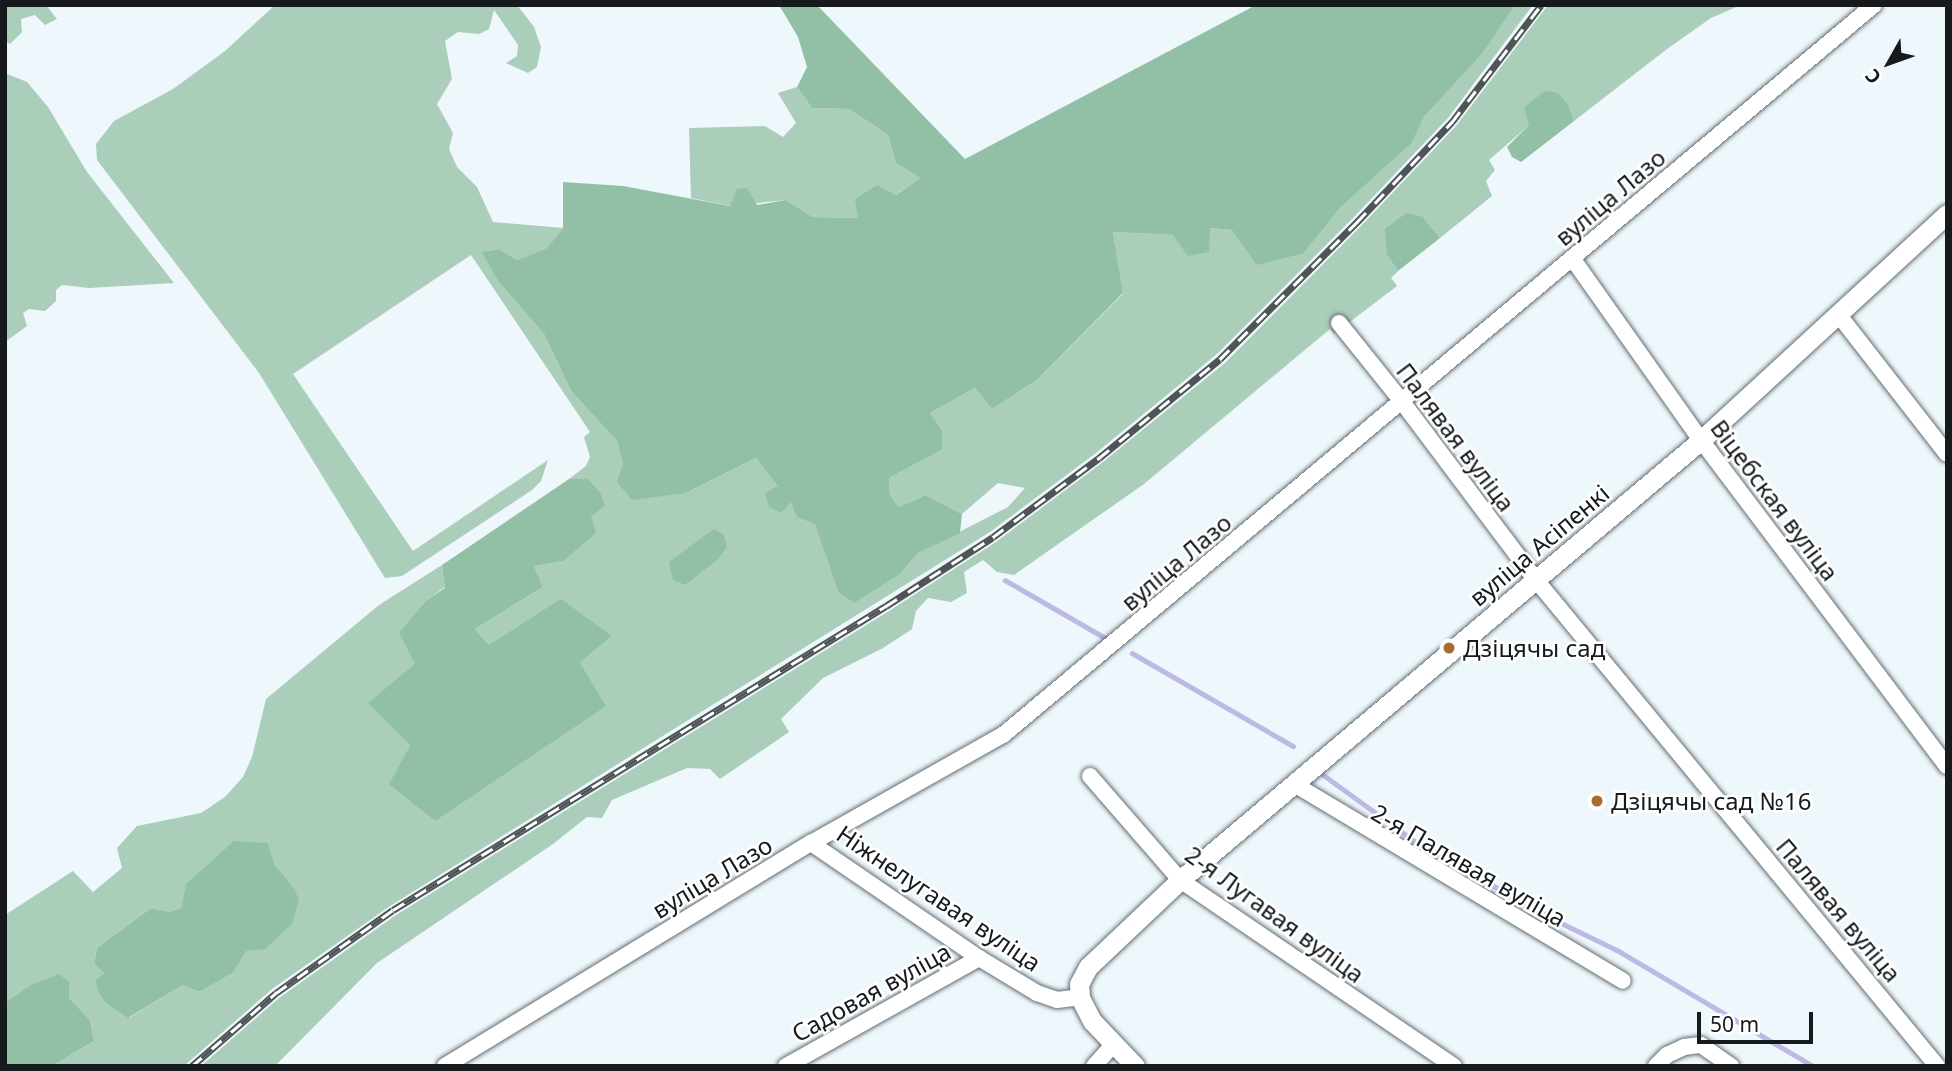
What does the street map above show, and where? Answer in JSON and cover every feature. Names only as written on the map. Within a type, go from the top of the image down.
[{"type":"street","name":"вуліца Лазо","points":[[445,1066],[811,843],[1003,735],[1403,403],[1874,5]]},
{"type":"street","name":"вуліца Асіпенкі","points":[[1080,997],[1079,984],[1087,967],[1180,880],[1701,440],[1947,214]]},
{"type":"street","name":"Віцебская вуліца","points":[[1572,258],[1701,440],[1947,766]]},
{"type":"street","points":[[1838,314],[1947,454]]},
{"type":"street","name":"Палявая вуліца","points":[[1339,323],[1403,403],[1536,580],[1937,1066]]},
{"type":"street","name":"2-я Лугавая вуліца","points":[[1090,776],[1180,880],[1454,1066]]},
{"type":"street","name":"2-я Палявая вуліца","points":[[1294,785],[1623,981]]},
{"type":"street","name":"Ніжнелугавая вуліца","points":[[811,843],[979,958],[1037,993],[1057,1000],[1080,997]]},
{"type":"street","name":"Садовая вуліца","points":[[786,1066],[979,958]]},
{"type":"street","points":[[1080,997],[1092,1021],[1112,1045],[1135,1066]]},
{"type":"street","points":[[1094,1066],[1112,1045]]},
{"type":"street","points":[[1656,1066],[1667,1055],[1684,1047],[1700,1045],[1731,1066]]},
{"type":"green space","points":[[5,5],[46,5],[57,19],[45,25],[35,15],[21,19],[22,32],[10,44],[5,41]]},
{"type":"green space","points":[[275,5],[517,5],[534,27],[541,47],[537,67],[528,73],[506,63],[517,56],[518,45],[494,10],[489,29],[479,34],[458,32],[445,41],[452,79],[437,104],[453,133],[449,149],[457,167],[477,187],[493,222],[563,228],[547,248],[517,260],[499,249],[483,252],[498,281],[544,334],[571,391],[617,441],[623,465],[686,493],[756,458],[791,502],[815,523],[838,592],[901,573],[918,553],[1008,507],[1025,488],[998,483],[962,514],[925,495],[899,507],[890,495],[889,478],[942,450],[930,413],[975,388],[992,409],[1037,380],[1123,294],[1113,232],[1173,235],[1210,228],[1232,230],[1304,253],[1340,208],[1412,143],[1424,117],[1481,55],[1509,10],[1515,5],[1533,5],[1448,118],[1217,354],[1096,453],[990,532],[390,906],[272,989],[184,1066],[52,1066],[94,1041],[90,1020],[69,998],[29,986],[5,1002],[5,915],[73,871],[93,892],[122,868],[117,848],[137,826],[201,813],[225,797],[243,777],[252,757],[266,699],[379,605],[442,565],[445,587],[427,600],[415,664],[410,745],[390,783],[435,821],[580,663],[612,636],[489,645],[475,629],[543,587],[534,566],[563,561],[591,516],[588,479],[569,479],[586,466],[590,457],[584,437],[590,432],[471,255],[293,374],[413,551],[548,460],[541,481],[532,490],[402,576],[385,578],[259,373],[97,160],[96,144],[114,121],[173,89],[225,51]],"holes":[[[268,843],[275,865],[294,888],[246,950],[233,973],[199,992],[183,985],[129,1018],[95,980],[104,973],[94,964],[97,948],[151,908],[170,912],[182,907]]]},
{"type":"green space","points":[[779,5],[817,5],[965,159],[1256,5],[1515,5],[1481,55],[1424,117],[1412,143],[1340,208],[1304,253],[1257,265],[1232,230],[1210,228],[1209,252],[1188,256],[1173,235],[1113,232],[1123,293],[1037,380],[992,409],[975,388],[930,413],[942,431],[942,450],[889,478],[890,495],[899,507],[925,495],[962,514],[960,533],[918,553],[901,573],[854,603],[838,592],[815,524],[797,517],[791,502],[781,513],[769,507],[765,493],[778,486],[756,458],[686,493],[632,500],[617,482],[623,465],[617,441],[571,391],[544,334],[498,281],[482,252],[499,249],[517,260],[547,248],[563,228],[563,182],[623,186],[730,206],[737,189],[747,188],[757,205],[786,200],[813,217],[858,218],[855,199],[877,185],[896,195],[921,178],[896,163],[888,135],[849,109],[812,108],[797,87],[807,67],[798,37]]},
{"type":"green space","points":[[1548,5],[1741,5],[1711,18],[1574,121],[1569,106],[1529,125],[1489,160],[1495,170],[1486,181],[1492,196],[1440,238],[1423,217],[1387,255],[1398,271],[1391,278],[1397,286],[1334,334],[1330,329],[1144,484],[1014,575],[997,572],[983,560],[964,572],[967,593],[951,602],[928,598],[916,611],[912,629],[883,648],[823,678],[781,719],[789,732],[720,779],[710,769],[687,768],[612,800],[602,818],[587,817],[553,844],[377,963],[275,1066],[201,1066],[279,998],[396,915],[889,611],[996,542],[1103,462],[1225,363],[1361,226],[1456,126]]},
{"type":"green space","points":[[5,73],[27,82],[48,107],[87,172],[174,283],[89,288],[62,285],[56,290],[56,301],[45,311],[29,309],[23,313],[27,326],[5,342]]},
{"type":"green space","points":[[797,87],[812,108],[849,109],[888,135],[896,163],[922,178],[859,218],[813,217],[786,200],[731,206],[691,198],[689,128],[765,126],[783,137],[796,123],[778,93]]},
{"type":"green space","points":[[1545,91],[1558,93],[1569,106],[1574,121],[1521,162],[1512,157],[1507,147],[1529,125],[1524,107]]},
{"type":"green space","points":[[1406,213],[1423,217],[1440,238],[1398,271],[1387,255],[1385,229]]},
{"type":"green space","points":[[569,479],[588,479],[601,494],[605,506],[591,516],[596,533],[563,561],[534,566],[543,587],[475,629],[489,645],[561,599],[612,636],[580,663],[606,706],[435,821],[389,784],[410,745],[368,703],[415,664],[399,633],[427,600],[445,588],[442,565]]},
{"type":"green space","points":[[714,529],[724,535],[727,547],[717,560],[685,585],[673,580],[669,562]]},
{"type":"green space","points":[[234,841],[268,843],[275,865],[294,888],[299,900],[292,924],[265,949],[246,951],[233,973],[199,992],[183,985],[128,1018],[106,1003],[95,980],[104,973],[94,964],[97,948],[151,908],[170,912],[182,907],[186,884]]},
{"type":"green space","points":[[59,974],[69,982],[69,998],[90,1020],[94,1041],[52,1066],[5,1066],[5,1002],[29,986]]},
{"type":"waterway","points":[[1005,580],[1109,640]]},
{"type":"waterway","points":[[1132,653],[1293,746]]},
{"type":"waterway","points":[[1318,771],[1416,842],[1549,917],[1617,950],[1813,1066]]},
{"type":"railway","points":[[192,1066],[276,993],[393,910],[886,606],[993,537],[1099,458],[1220,359],[1357,222],[1452,122],[1541,5]]},
{"type":"place","name":"Дзіцячы сад","points":[[1449,648]]},
{"type":"place","name":"Дзіцячы сад №16","points":[[1597,801]]}]
